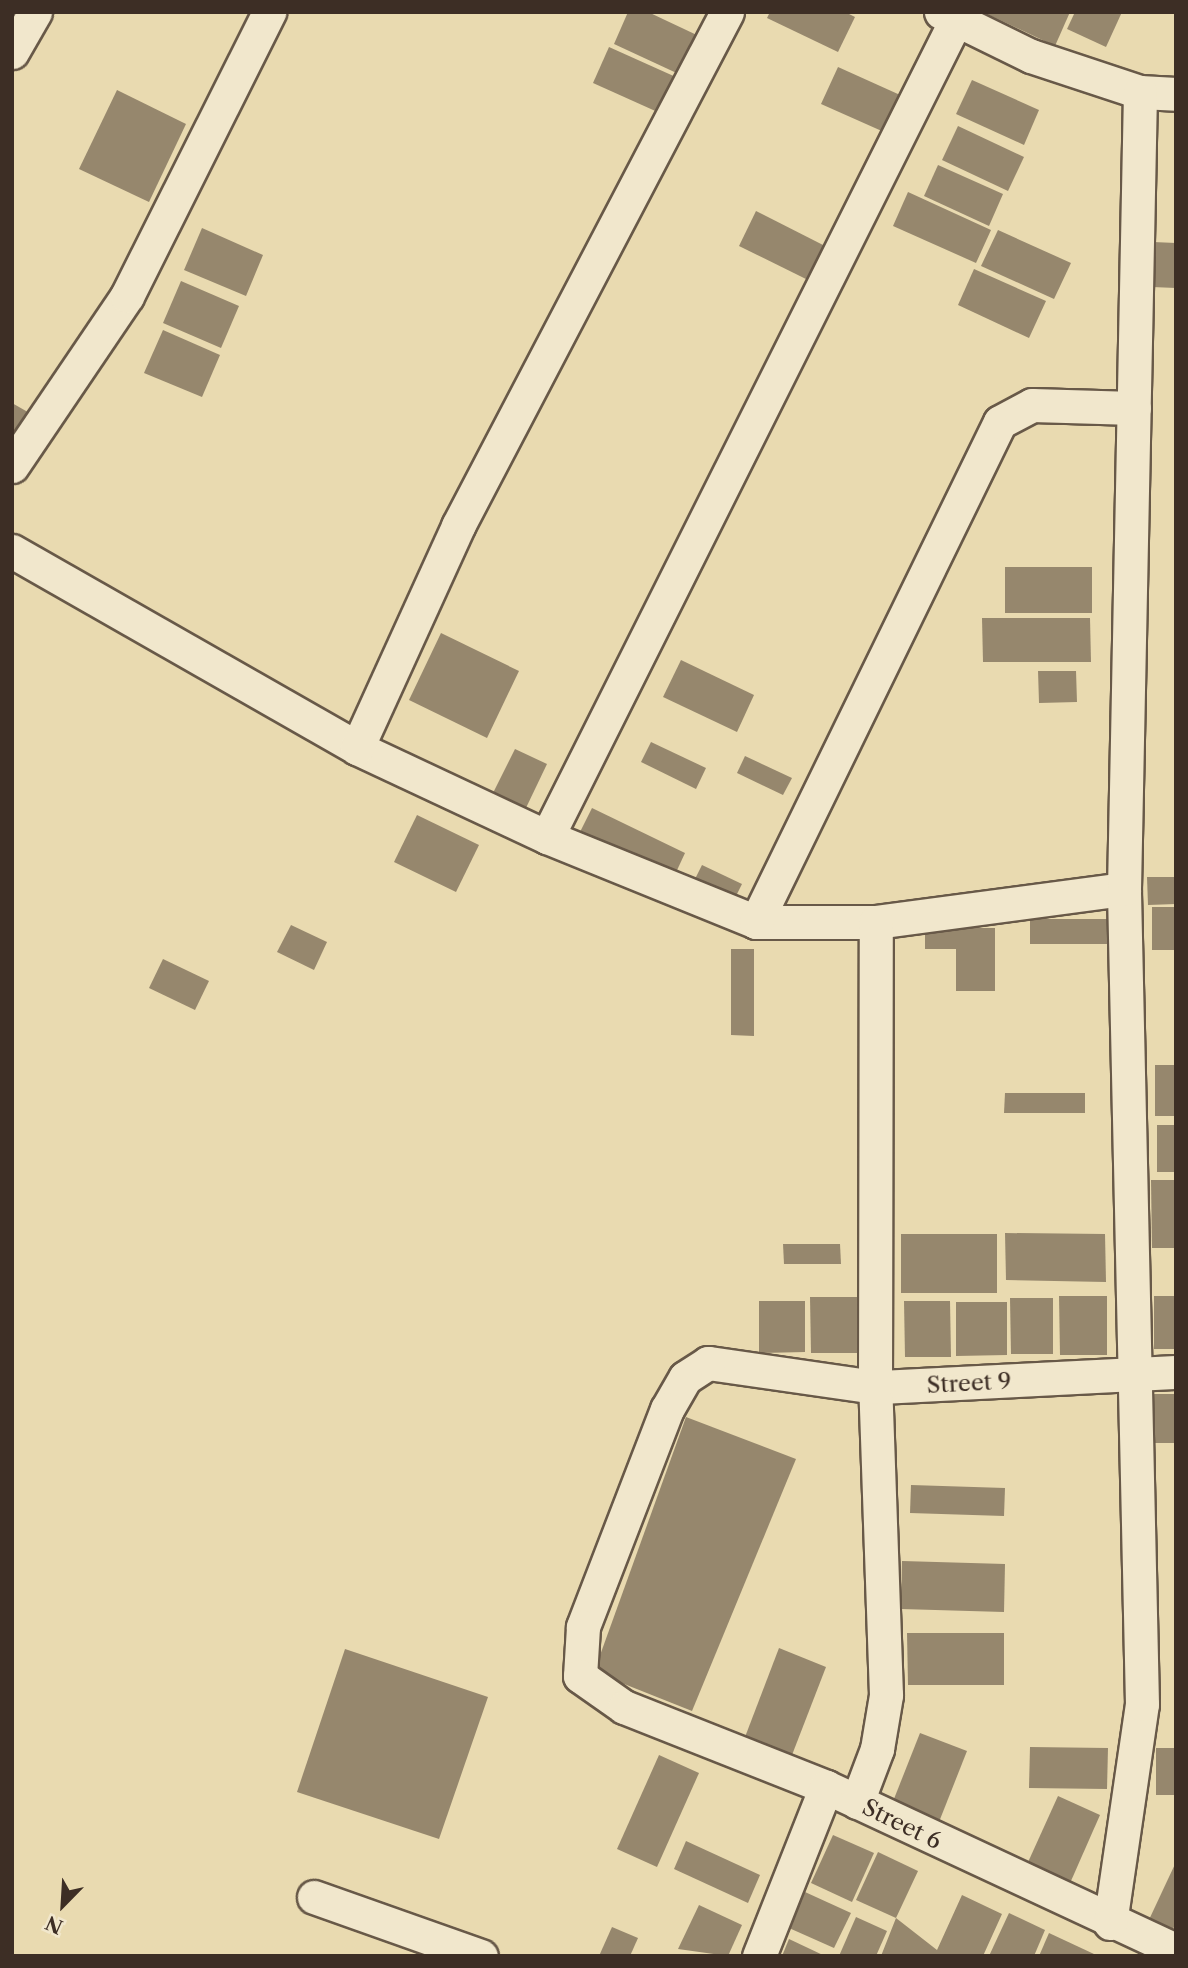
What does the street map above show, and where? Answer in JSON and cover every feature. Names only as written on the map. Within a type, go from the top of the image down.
[{"type":"street","points":[[12,52],[35,12]]},
{"type":"street","points":[[12,466],[127,296],[270,12]]},
{"type":"street","points":[[357,748],[458,526],[727,12]]},
{"type":"street","points":[[547,837],[952,15],[1031,56],[1140,92],[1176,94]]},
{"type":"street","points":[[1110,1923],[1142,1704],[1124,889],[1140,92]]},
{"type":"street","points":[[755,922],[1000,422],[1032,405],[1134,408]]},
{"type":"street","points":[[12,551],[357,748],[547,837],[755,922],[876,922],[1124,889]]},
{"type":"street","points":[[857,1802],[877,1749],[886,1695],[875,1387],[876,922]]},
{"type":"street","name":"Street 9","points":[[624,1707],[580,1676],[583,1627],[667,1409],[685,1378],[708,1363],[875,1387],[1176,1372]]},
{"type":"street","name":"Street 6","points":[[624,1707],[826,1787],[1110,1923],[1176,1950]]},
{"type":"street","points":[[760,1956],[826,1787]]},
{"type":"street","points":[[314,1897],[481,1956]]},
{"type":"building","points":[[628,12],[648,12],[701,37],[683,76],[614,44]]},
{"type":"building","points":[[770,12],[845,12],[855,17],[838,52],[767,18]]},
{"type":"building","points":[[983,12],[1070,12],[1055,46]]},
{"type":"building","points":[[1075,12],[1122,12],[1106,47],[1067,29]]},
{"type":"building","points":[[609,47],[678,78],[662,114],[593,83]]},
{"type":"building","points":[[838,67],[909,99],[893,136],[821,104]]},
{"type":"building","points":[[972,80],[1039,110],[1024,145],[956,114]]},
{"type":"building","points":[[117,90],[186,124],[149,202],[79,169]]},
{"type":"building","points":[[958,126],[1024,157],[1008,191],[942,160]]},
{"type":"building","points":[[938,165],[1003,194],[989,226],[924,196]]},
{"type":"building","points":[[908,192],[991,230],[976,263],[893,226]]},
{"type":"building","points":[[756,211],[827,247],[810,281],[739,246]]},
{"type":"building","points":[[202,228],[263,255],[246,296],[184,270]]},
{"type":"building","points":[[998,230],[1071,263],[1054,299],[981,266]]},
{"type":"building","points":[[1153,242],[1176,243],[1176,288],[1152,287]]},
{"type":"building","points":[[974,269],[1046,301],[1029,338],[958,305]]},
{"type":"building","points":[[181,281],[239,306],[221,348],[163,323]]},
{"type":"building","points":[[163,330],[220,355],[202,397],[144,373]]},
{"type":"building","points":[[12,403],[33,415],[21,434],[12,429]]},
{"type":"building","points":[[1005,567],[1092,567],[1092,613],[1005,613]]},
{"type":"building","points":[[982,618],[1090,618],[1091,662],[983,662]]},
{"type":"building","points":[[441,633],[519,671],[487,738],[409,700]]},
{"type":"building","points":[[681,660],[754,695],[737,732],[663,697]]},
{"type":"building","points":[[1038,671],[1076,671],[1077,702],[1039,703]]},
{"type":"building","points":[[651,742],[706,768],[696,789],[641,762]]},
{"type":"building","points":[[515,749],[547,764],[525,810],[492,795]]},
{"type":"building","points":[[745,756],[792,778],[783,795],[737,773]]},
{"type":"building","points":[[592,808],[685,853],[672,881],[578,836]]},
{"type":"building","points":[[417,815],[479,845],[456,892],[394,862]]},
{"type":"building","points":[[702,865],[742,884],[733,902],[693,883]]},
{"type":"building","points":[[1147,877],[1176,877],[1176,904],[1148,905]]},
{"type":"building","points":[[1152,907],[1176,907],[1176,950],[1152,950]]},
{"type":"building","points":[[1030,919],[1118,919],[1118,944],[1030,944]]},
{"type":"building","points":[[291,925],[327,942],[314,970],[277,952]]},
{"type":"building","points":[[925,928],[995,928],[995,991],[956,991],[956,949],[925,949]]},
{"type":"building","points":[[731,949],[754,949],[754,1036],[731,1035]]},
{"type":"building","points":[[163,959],[209,981],[195,1010],[149,988]]},
{"type":"building","points":[[1155,1065],[1176,1065],[1176,1116],[1155,1116]]},
{"type":"building","points":[[1005,1093],[1085,1093],[1085,1113],[1004,1113]]},
{"type":"building","points":[[1157,1125],[1176,1125],[1176,1172],[1157,1172]]},
{"type":"building","points":[[1151,1180],[1176,1180],[1176,1248],[1152,1248]]},
{"type":"building","points":[[1005,1233],[1105,1234],[1106,1282],[1006,1280]]},
{"type":"building","points":[[901,1234],[997,1234],[997,1293],[901,1293]]},
{"type":"building","points":[[783,1244],[840,1244],[841,1264],[784,1264]]},
{"type":"building","points":[[1059,1296],[1107,1296],[1107,1355],[1060,1355]]},
{"type":"building","points":[[1154,1296],[1176,1296],[1176,1349],[1154,1349]]},
{"type":"building","points":[[810,1297],[857,1297],[857,1353],[811,1353]]},
{"type":"building","points":[[1010,1298],[1053,1298],[1053,1354],[1011,1354]]},
{"type":"building","points":[[759,1301],[805,1301],[805,1352],[759,1353]]},
{"type":"building","points":[[904,1301],[950,1301],[951,1357],[905,1357]]},
{"type":"building","points":[[956,1302],[1007,1302],[1007,1355],[956,1356]]},
{"type":"building","points":[[1151,1394],[1176,1394],[1176,1443],[1151,1443]]},
{"type":"building","points":[[686,1417],[796,1459],[692,1711],[594,1672]]},
{"type":"building","points":[[911,1485],[1005,1488],[1004,1516],[910,1513]]},
{"type":"building","points":[[902,1561],[1005,1564],[1004,1612],[901,1609]]},
{"type":"building","points":[[907,1633],[1004,1633],[1004,1685],[908,1685]]},
{"type":"building","points":[[779,1648],[826,1667],[792,1755],[745,1737]]},
{"type":"building","points":[[345,1649],[488,1697],[439,1839],[297,1792]]},
{"type":"building","points":[[920,1733],[967,1751],[937,1827],[890,1809]]},
{"type":"building","points":[[1030,1747],[1108,1748],[1107,1789],[1029,1788]]},
{"type":"building","points":[[1156,1748],[1176,1748],[1176,1795],[1156,1795]]},
{"type":"building","points":[[659,1755],[699,1773],[657,1867],[617,1849]]},
{"type":"building","points":[[1058,1796],[1100,1815],[1067,1890],[1024,1871]]},
{"type":"building","points":[[833,1835],[874,1853],[852,1902],[811,1883]]},
{"type":"building","points":[[686,1841],[760,1875],[748,1903],[674,1869]]},
{"type":"building","points":[[878,1852],[918,1871],[896,1918],[856,1900]]},
{"type":"building","points":[[1176,1862],[1176,1923],[1170,1935],[1147,1924]]},
{"type":"building","points":[[805,1892],[851,1913],[834,1948],[789,1928]]},
{"type":"building","points":[[962,1895],[1002,1914],[983,1956],[881,1956],[896,1918],[937,1950]]},
{"type":"building","points":[[699,1905],[742,1925],[728,1956],[678,1949]]},
{"type":"building","points":[[1009,1913],[1045,1930],[1034,1956],[989,1956]]},
{"type":"building","points":[[856,1917],[887,1931],[876,1956],[839,1956]]},
{"type":"building","points":[[612,1927],[638,1938],[630,1956],[599,1956]]},
{"type":"building","points":[[1049,1933],[1094,1954],[1039,1956]]},
{"type":"building","points":[[789,1939],[825,1956],[782,1956]]}]
